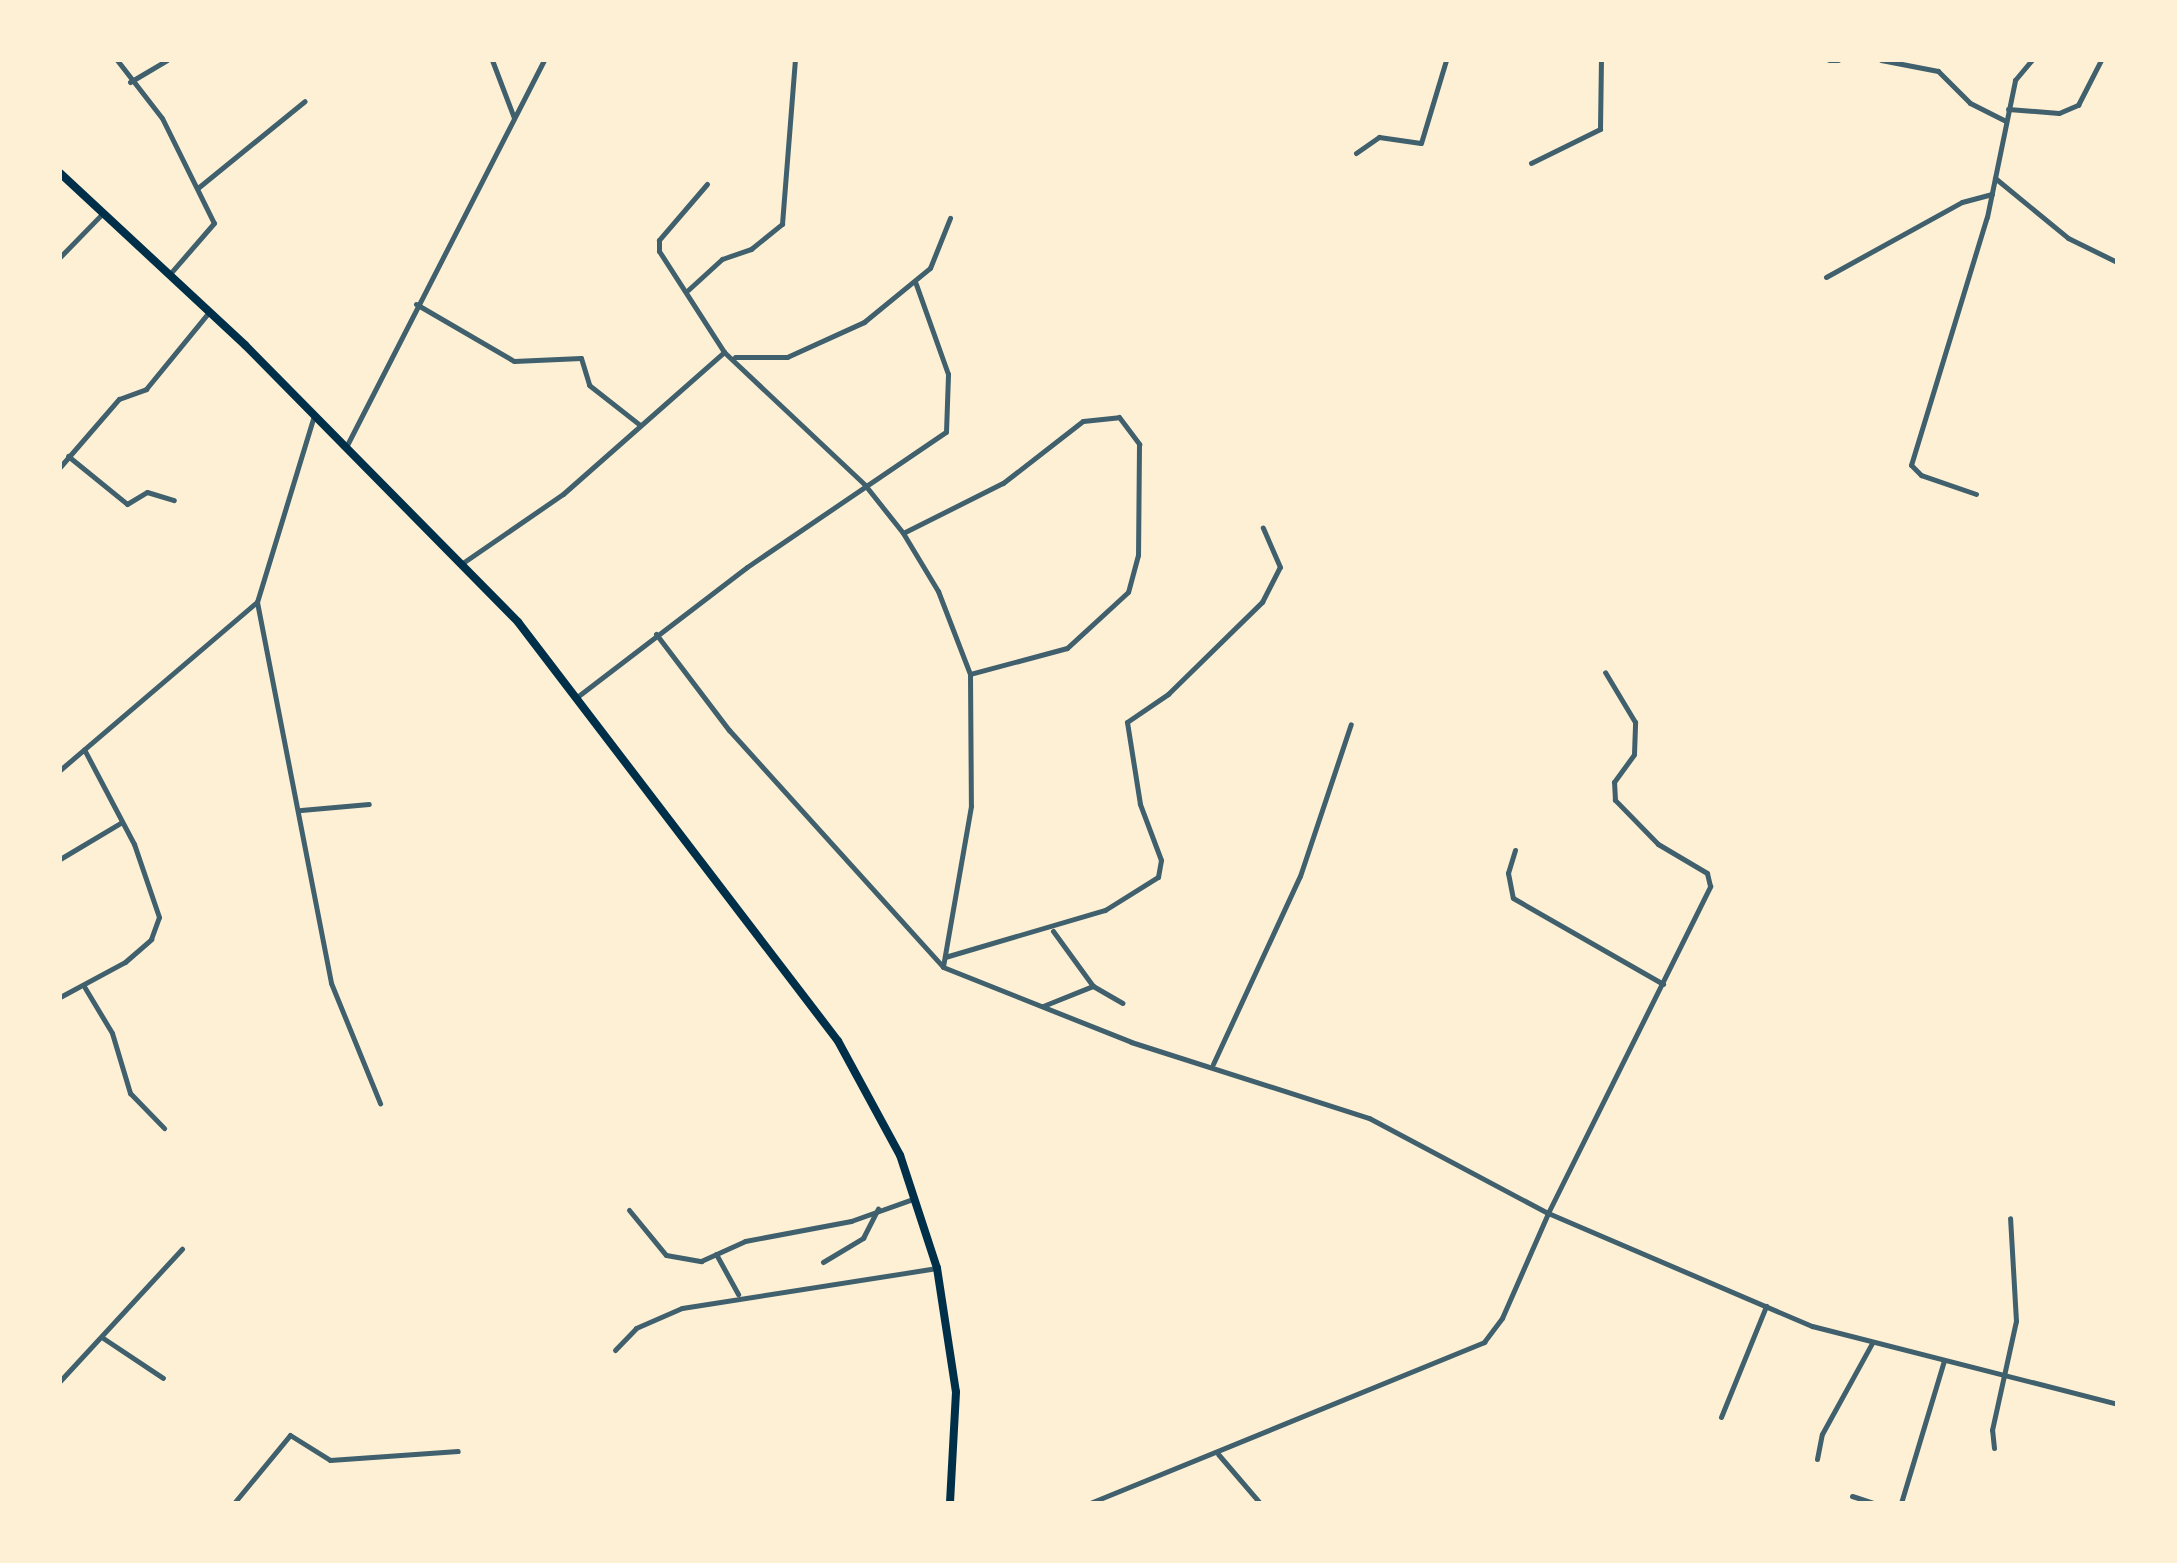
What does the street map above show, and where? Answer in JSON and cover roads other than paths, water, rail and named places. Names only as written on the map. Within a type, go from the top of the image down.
[{"type":"main road","points":[[60,173],[209,312],[464,562],[577,697],[838,1041],[900,1154],[937,1268],[956,1392],[950,1503]]},
{"type":"street","points":[[117,60],[130,82],[162,118],[199,186],[214,224],[169,275]]},
{"type":"street","points":[[130,82],[167,60]]},
{"type":"street","points":[[492,60],[514,118]]},
{"type":"street","points":[[346,447],[544,60]]},
{"type":"street","points":[[688,290],[722,259],[752,249],[782,224],[795,60]]},
{"type":"street","points":[[1356,152],[1379,137],[1422,143],[1446,60]]},
{"type":"street","points":[[1531,163],[1600,129],[1601,60]]},
{"type":"street","points":[[1829,60],[1838,60]]},
{"type":"street","points":[[1881,60],[1938,71],[1970,103],[2006,121]]},
{"type":"street","points":[[1976,494],[1920,475],[1911,465],[1992,194],[2015,80],[2032,60]]},
{"type":"street","points":[[2008,109],[2059,113],[2078,105],[2101,60]]},
{"type":"street","points":[[199,186],[305,100]]},
{"type":"street","points":[[1995,178],[2068,238],[2117,262]]},
{"type":"street","points":[[707,184],[657,244],[724,352],[865,485],[903,533],[938,591],[970,674],[970,806],[943,967]]},
{"type":"street","points":[[1826,277],[1962,202],[1992,194]]},
{"type":"street","points":[[60,257],[102,213]]},
{"type":"street","points":[[732,357],[768,360],[816,349],[916,284],[930,268],[950,218]]},
{"type":"street","points":[[577,697],[656,634],[946,432],[948,374],[916,284]]},
{"type":"street","points":[[416,304],[514,361],[581,358],[589,385],[640,425]]},
{"type":"street","points":[[60,467],[119,399],[146,390],[209,312]]},
{"type":"street","points":[[464,562],[563,494],[724,352]]},
{"type":"street","points":[[314,415],[256,602],[301,810],[330,983],[380,1102]]},
{"type":"street","points":[[903,533],[1002,483],[1083,422],[1119,417],[1139,444],[1138,555],[1128,592],[1066,648],[970,674]]},
{"type":"street","points":[[68,456],[127,504],[147,492],[174,500]]},
{"type":"street","points":[[945,957],[1053,930],[1105,910],[1158,878],[1160,860],[1140,804],[1126,722],[1168,694],[1262,602],[1280,567],[1263,528]]},
{"type":"street","points":[[60,770],[256,602]]},
{"type":"street","points":[[656,634],[729,730],[943,967],[1043,1006],[1385,1125],[1548,1212],[1766,1306],[1872,1343],[2117,1404]]},
{"type":"street","points":[[1090,1503],[1218,1454],[1484,1342],[1502,1318],[1548,1212],[1663,984],[1709,878],[1658,844],[1615,800],[1614,782],[1634,754],[1635,722],[1605,672]]},
{"type":"street","points":[[1212,1064],[1300,876],[1351,724]]},
{"type":"street","points":[[60,997],[85,988],[144,946],[157,926],[157,908],[122,821],[84,750]]},
{"type":"street","points":[[301,810],[369,804]]},
{"type":"street","points":[[60,859],[122,821]]},
{"type":"street","points":[[1516,850],[1508,873],[1513,898],[1663,984]]},
{"type":"street","points":[[1053,930],[1093,986],[1122,1003]]},
{"type":"street","points":[[1043,1006],[1093,986]]},
{"type":"street","points":[[85,988],[112,1033],[130,1093],[164,1128]]},
{"type":"street","points":[[629,1210],[666,1255],[701,1262],[746,1241],[851,1221],[879,1206],[916,1198]]},
{"type":"street","points":[[823,1262],[863,1238],[879,1206]]},
{"type":"street","points":[[1994,1448],[1992,1430],[2007,1378],[2016,1321],[2010,1218]]},
{"type":"street","points":[[60,1380],[182,1250]]},
{"type":"street","points":[[716,1254],[738,1294]]},
{"type":"street","points":[[615,1350],[649,1320],[738,1294],[937,1268]]},
{"type":"street","points":[[1721,1416],[1766,1306]]},
{"type":"street","points":[[103,1338],[162,1378]]},
{"type":"street","points":[[1817,1459],[1822,1434],[1872,1343]]},
{"type":"street","points":[[1901,1503],[1944,1361]]},
{"type":"street","points":[[234,1503],[290,1435],[330,1460],[458,1452]]},
{"type":"street","points":[[1218,1454],[1260,1503]]},
{"type":"street","points":[[1852,1496],[1874,1503]]}]
